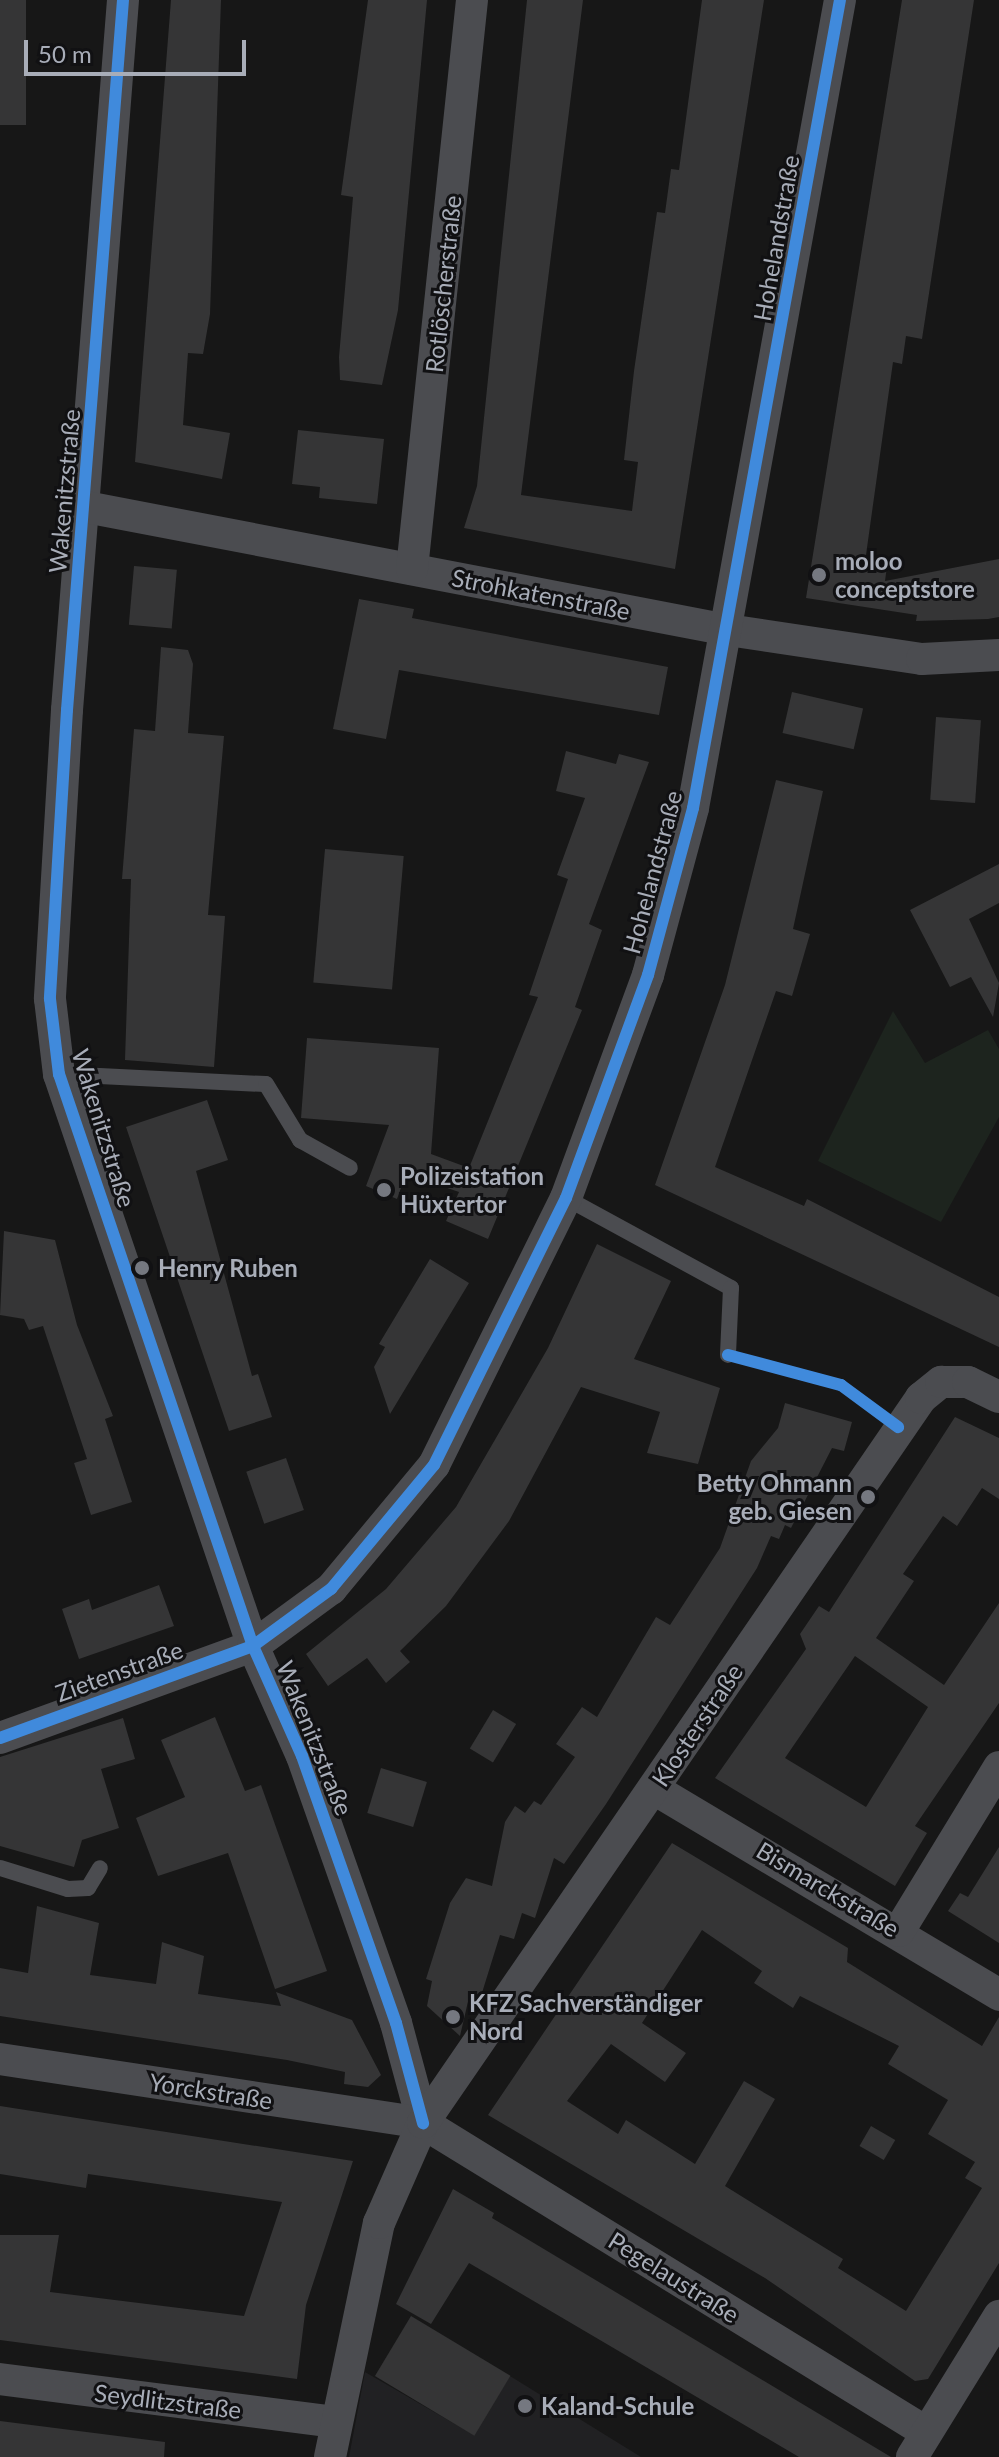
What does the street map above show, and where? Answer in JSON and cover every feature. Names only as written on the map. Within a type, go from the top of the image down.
[{"type":"street","name":"Wakenitzstraße","points":[[123,0],[50,999],[59,1074],[253,1646],[302,1756],[396,2023],[423,2123]]},
{"type":"street","name":"Rotlöscherstraße","points":[[412,569],[472,0]]},
{"type":"street","name":"Hohelandstraße","points":[[253,1646],[331,1589],[434,1465],[566,1198],[648,975],[693,808],[728,630],[840,0]]},
{"type":"street","name":"Strohkatenstraße","points":[[86,507],[728,630],[922,659],[999,655]]},
{"type":"street","name":"Klosterstraße","points":[[423,2123],[921,1398],[941,1382],[968,1382],[999,1397]]},
{"type":"street","name":"Zietenstraße","points":[[0,1738],[253,1646]]},
{"type":"street","points":[[899,1931],[999,1767]]},
{"type":"street","name":"Bismarckstraße","points":[[654,1789],[899,1931],[999,1995]]},
{"type":"street","name":"Yorckstraße","points":[[0,2059],[423,2123]]},
{"type":"street","points":[[330,2457],[379,2223],[423,2123]]},
{"type":"street","name":"Pegelaustraße","points":[[423,2123],[919,2444]]},
{"type":"street","points":[[919,2444],[999,2316]]},
{"type":"street","name":"Seydlitzstraße","points":[[0,2379],[336,2422]]},
{"type":"lane","points":[[59,1074],[266,1084],[300,1140],[350,1168]]},
{"type":"lane","points":[[566,1198],[731,1288],[728,1355]]},
{"type":"lane","points":[[0,1868],[68,1889],[88,1888],[100,1868]]},
{"type":"shaded area","points":[[893,1011],[925,1063],[988,1030],[999,1049],[999,1117],[941,1222],[818,1161]]},
{"type":"shaded area","name":"Kaland-Schule","points":[[365,2372],[474,2435],[510,2376],[641,2457],[349,2457]]},
{"type":"building","points":[[0,0],[26,0],[26,125],[0,125]]},
{"type":"building","points":[[171,0],[221,0],[210,314],[203,354],[188,353],[183,425],[230,433],[222,479],[135,462]]},
{"type":"building","points":[[368,0],[427,0],[398,310],[382,385],[340,380],[339,357],[353,197],[341,195]]},
{"type":"building","points":[[527,0],[583,0],[521,495],[632,511],[638,462],[624,460],[634,371],[657,212],[665,213],[671,169],[679,170],[702,0],[764,0],[675,569],[464,528],[477,486]]},
{"type":"building","points":[[902,0],[974,0],[922,339],[906,336],[902,364],[893,362],[865,562],[887,566],[885,581],[999,559],[999,617],[988,619],[916,621],[917,615],[806,598]]},
{"type":"building","points":[[298,430],[384,439],[377,504],[319,498],[320,487],[292,484]]},
{"type":"building","points":[[134,566],[177,570],[172,629],[129,625]]},
{"type":"building","points":[[359,599],[414,609],[412,618],[668,667],[659,715],[399,670],[386,739],[333,729]]},
{"type":"building","points":[[161,647],[188,650],[193,664],[188,733],[224,736],[208,915],[225,916],[214,1067],[125,1060],[131,879],[122,879],[134,729],[155,731]]},
{"type":"building","points":[[792,692],[863,708],[854,749],[783,733]]},
{"type":"building","points":[[936,717],[981,720],[975,803],[930,800]]},
{"type":"building","points":[[566,751],[616,764],[619,754],[649,762],[589,924],[602,930],[575,1007],[582,1010],[488,1239],[446,1221],[459,1192],[406,1174],[397,1199],[366,1186],[389,1125],[301,1118],[307,1038],[439,1048],[431,1154],[469,1168],[538,997],[529,995],[568,879],[557,875],[585,798],[556,791]]},
{"type":"building","points":[[776,780],[823,791],[793,929],[810,934],[792,996],[776,991],[715,1167],[804,1206],[807,1199],[999,1297],[999,1347],[655,1185],[725,985]]},
{"type":"building","points":[[325,849],[404,856],[392,989],[313,982]]},
{"type":"building","points":[[999,864],[999,903],[969,919],[999,983],[993,1017],[971,977],[950,987],[910,910]]},
{"type":"building","points":[[207,1100],[228,1160],[196,1171],[252,1376],[258,1374],[272,1417],[229,1431],[126,1127]]},
{"type":"building","points":[[4,1231],[55,1240],[77,1325],[113,1416],[105,1419],[132,1502],[91,1515],[74,1463],[87,1459],[43,1326],[29,1330],[24,1319],[0,1315]]},
{"type":"building","points":[[597,1244],[671,1281],[634,1359],[720,1388],[698,1464],[647,1453],[660,1412],[581,1387],[509,1521],[446,1606],[400,1651],[410,1662],[386,1683],[367,1658],[328,1686],[306,1654],[386,1589],[456,1507],[548,1348]]},
{"type":"building","points":[[430,1259],[469,1283],[390,1414],[374,1367],[385,1347],[379,1344]]},
{"type":"building","points":[[785,1403],[852,1422],[844,1451],[832,1448],[791,1528],[785,1525],[779,1539],[771,1536],[757,1568],[606,1804],[564,1864],[554,1858],[535,1918],[522,1913],[514,1939],[500,1935],[481,1996],[470,1993],[460,2036],[427,2006],[432,1981],[426,1979],[450,1903],[466,1878],[492,1886],[505,1822],[515,1806],[525,1813],[534,1801],[541,1805],[575,1757],[556,1744],[582,1707],[597,1717],[656,1617],[670,1625],[720,1548],[751,1461],[778,1428]]},
{"type":"building","points":[[955,1417],[999,1438],[999,1499],[982,1488],[957,1526],[943,1516],[903,1574],[914,1581],[876,1638],[944,1685],[999,1603],[999,1703],[915,1826],[927,1833],[895,1886],[715,1778],[806,1649],[800,1634],[819,1606],[829,1612]],"holes":[[[855,1656],[928,1707],[866,1807],[785,1758]]]},
{"type":"building","points":[[286,1458],[304,1510],[264,1524],[246,1472]]},
{"type":"building","points":[[159,1585],[174,1626],[79,1659],[62,1609],[89,1599],[92,1610]]},
{"type":"building","points":[[493,1710],[516,1724],[493,1762],[470,1749]]},
{"type":"building","points":[[215,1717],[245,1791],[261,1785],[327,1971],[275,1989],[228,1853],[158,1876],[136,1818],[185,1797],[161,1740]]},
{"type":"building","points":[[123,1718],[135,1759],[101,1769],[119,1828],[82,1840],[74,1867],[0,1846],[0,1757]]},
{"type":"building","points":[[381,1768],[427,1782],[413,1827],[367,1813]]},
{"type":"building","points":[[672,1843],[848,1948],[847,1962],[982,2046],[999,2017],[999,2263],[928,2379],[915,2381],[765,2278],[488,2115]],"holes":[[[702,1930],[762,1971],[754,1983],[793,2008],[800,1996],[899,2046],[888,2064],[948,2100],[928,2134],[975,2162],[965,2178],[982,2188],[906,2311],[838,2268],[843,2259],[725,2186],[775,2099],[744,2081],[695,2164],[626,2120],[618,2134],[567,2101],[611,2044],[665,2082],[686,2053],[642,2023]]]},
{"type":"building","points":[[999,1847],[999,1943],[948,1911],[960,1893],[968,1897]]},
{"type":"building","points":[[37,1906],[99,1923],[90,1975],[156,1984],[162,1942],[204,1956],[198,1994],[281,2006],[276,1992],[352,2020],[381,2075],[368,2087],[344,2084],[345,2072],[287,2060],[0,2016],[0,1968],[28,1973]]},
{"type":"building","points":[[0,2106],[353,2161],[306,2305],[297,2379],[0,2340],[0,2235],[59,2235],[50,2292],[244,2316],[282,2202],[88,2174],[86,2188],[0,2174]]},
{"type":"building","points":[[871,2126],[895,2140],[884,2160],[860,2146]]},
{"type":"building","points":[[453,2189],[494,2213],[492,2218],[891,2457],[799,2457],[469,2263],[431,2324],[396,2304]]},
{"type":"building","points":[[411,2316],[510,2376],[474,2436],[375,2376]]},
{"type":"building","points":[[0,2421],[165,2442],[164,2457],[0,2457]]},
{"type":"cycle path","points":[[123,0],[67,710],[50,999],[59,1074],[253,1646],[302,1756],[396,2023],[423,2123]]},
{"type":"cycle path","points":[[0,1738],[253,1646],[331,1589],[434,1465],[566,1198],[648,975],[693,808],[840,0]]},
{"type":"cycle path","points":[[728,1355],[841,1385],[898,1427]]},
{"type":"place","name":"moloo conceptstore","points":[[819,575]]},
{"type":"place","name":"Polizeistation Hüxtertor","points":[[384,1190]]},
{"type":"place","name":"Henry Ruben","points":[[142,1268]]},
{"type":"place","name":"Betty Ohmann geb. Giesen","points":[[868,1497]]},
{"type":"place","name":"KFZ Sachverständiger Nord","points":[[453,2017]]},
{"type":"place","name":"Kaland-Schule","points":[[525,2406]]}]
